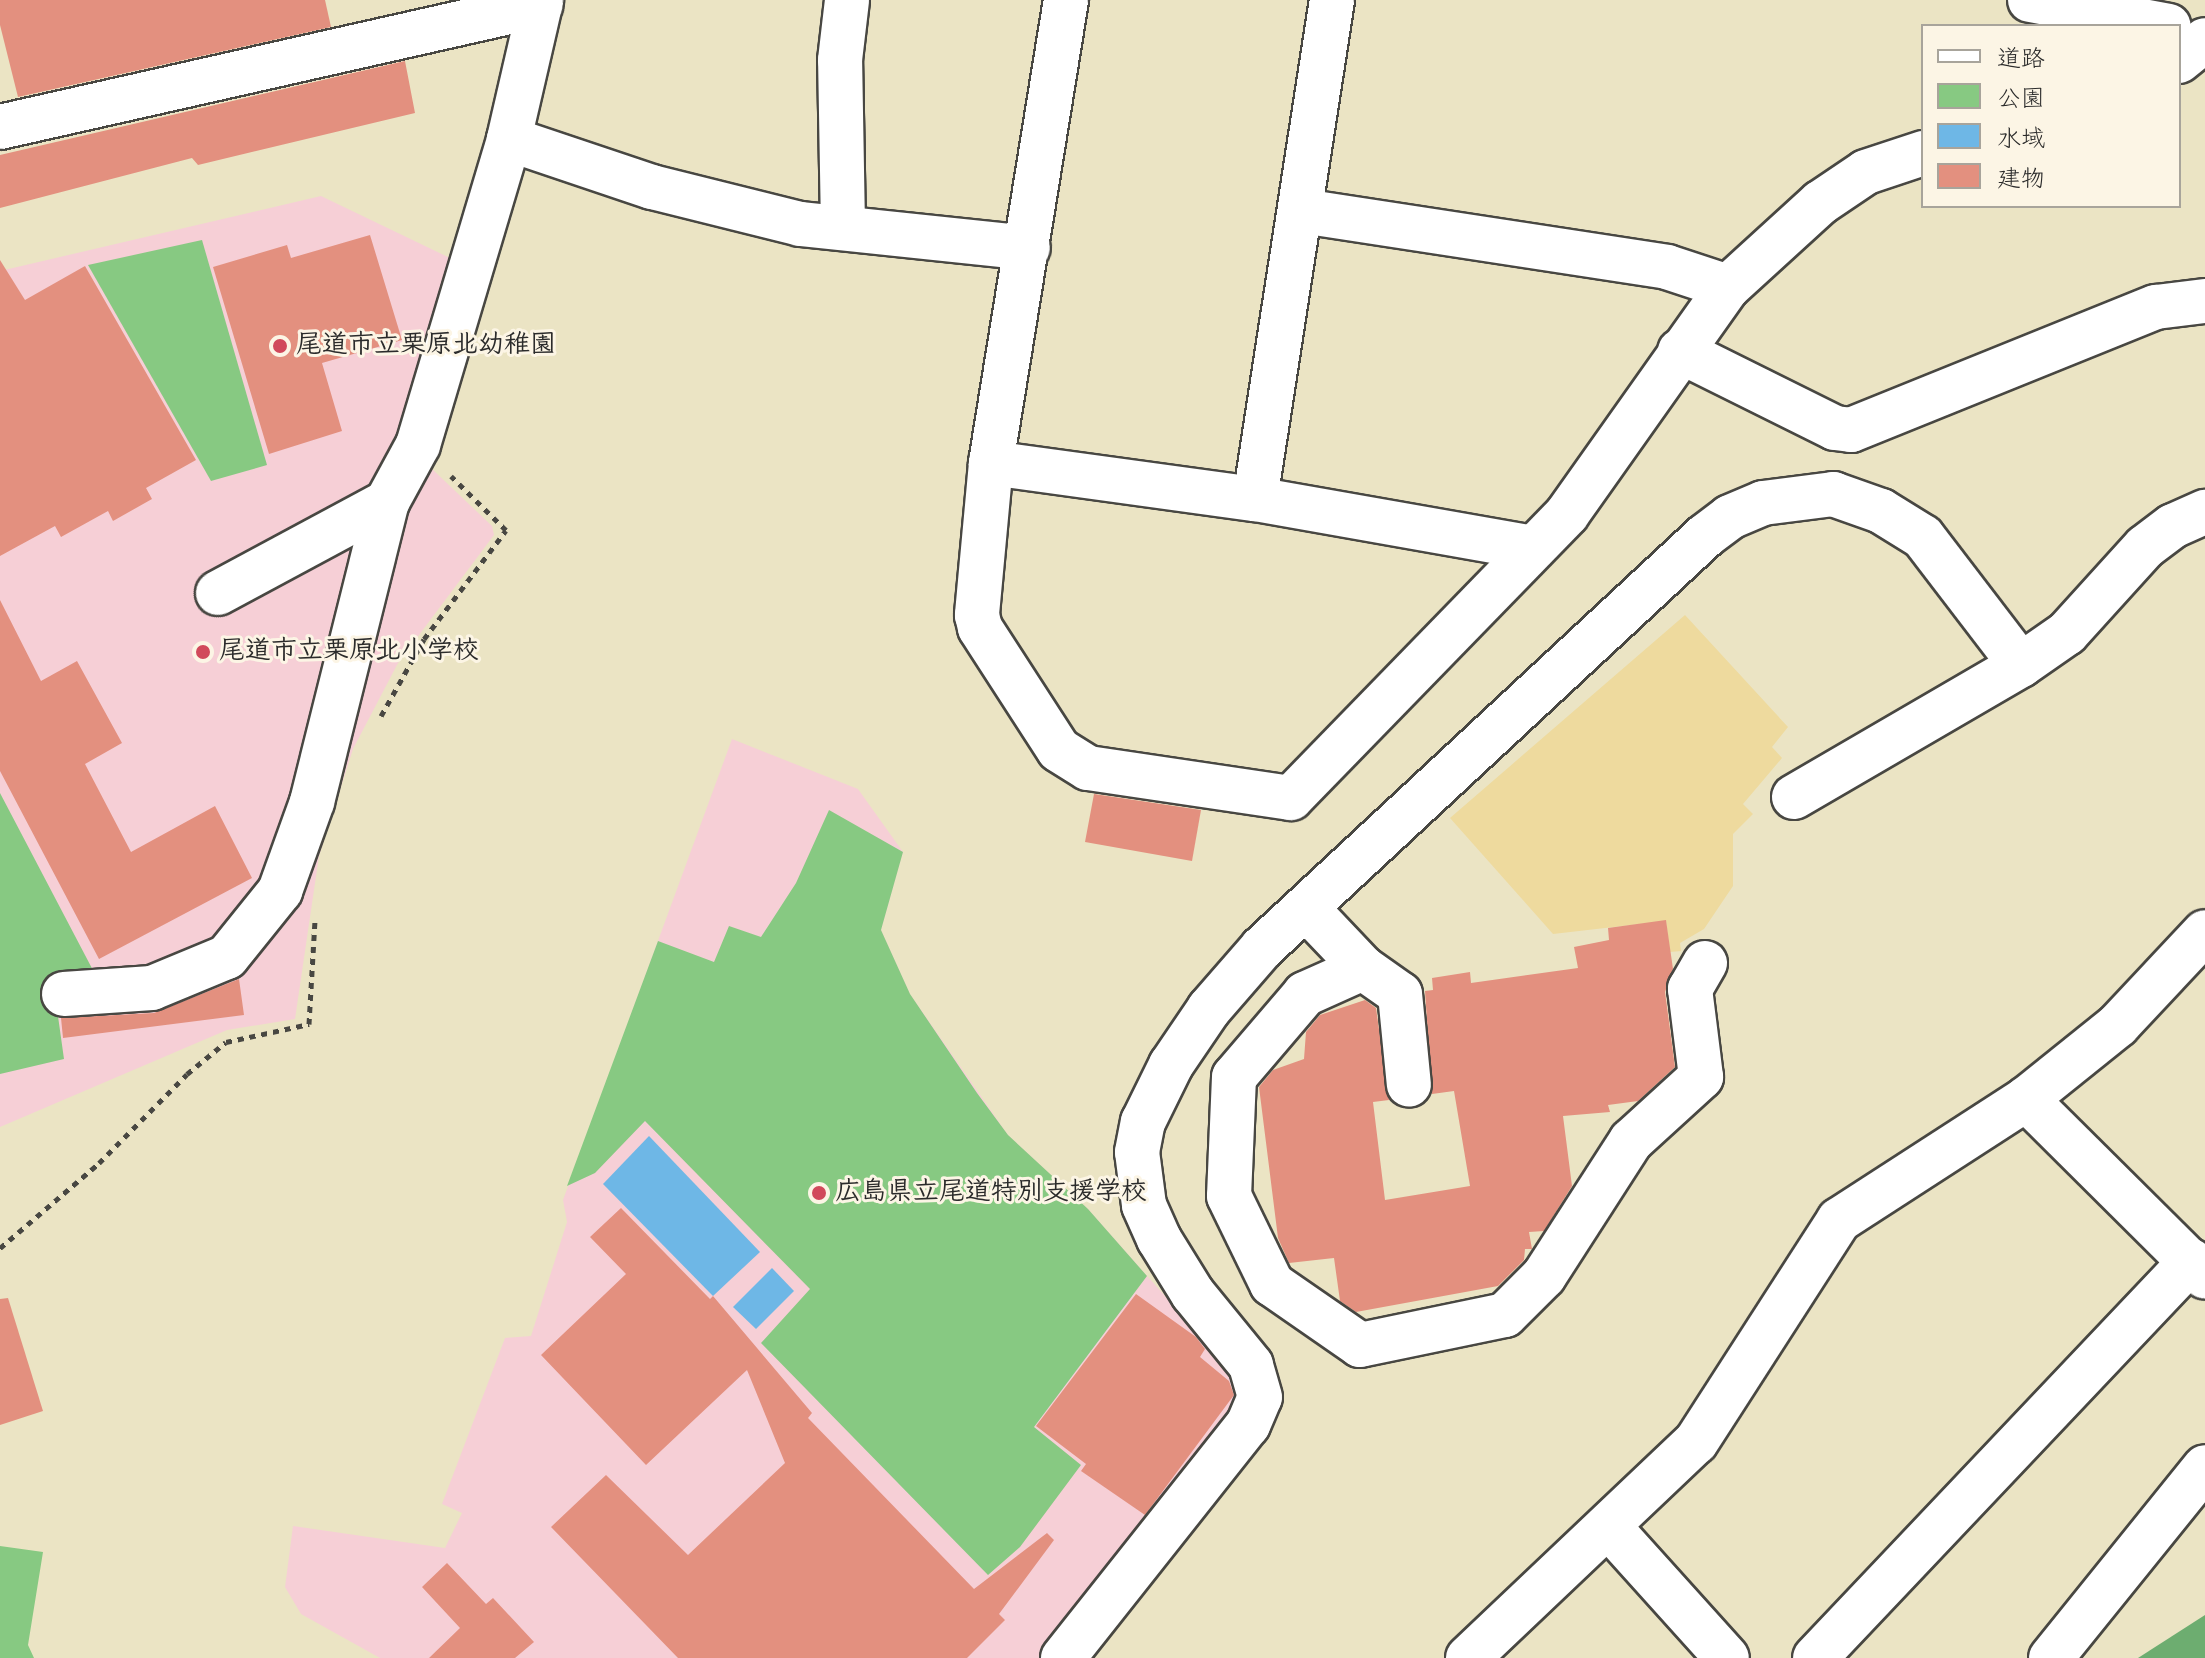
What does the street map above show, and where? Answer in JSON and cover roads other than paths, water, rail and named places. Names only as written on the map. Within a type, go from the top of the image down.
[{"type":"street","points":[[843,227],[840,60],[847,0]]},
{"type":"street","points":[[1066,0],[991,463],[977,600],[980,628],[1059,750],[1088,768],[1291,798],[1567,514],[1728,287],[1820,203],[1866,172],[1921,154]]},
{"type":"street","points":[[1255,499],[1302,211],[1332,0]]},
{"type":"street","points":[[2030,0],[2158,24]]},
{"type":"street","points":[[0,127],[541,3],[509,139],[398,485],[312,802],[280,891],[227,957],[152,988],[64,994]]},
{"type":"street","points":[[2181,28],[2205,33]]},
{"type":"street","points":[[2181,59],[2205,40]]},
{"type":"street","points":[[509,139],[652,187],[800,224],[1028,248]]},
{"type":"street","points":[[1302,211],[1667,267],[1728,287]]},
{"type":"street","points":[[1680,351],[1835,428],[1851,430],[2156,307],[2205,301]]},
{"type":"street","points":[[991,463],[1255,499],[1533,548]]},
{"type":"street","points":[[218,593],[398,485]]},
{"type":"street","points":[[1063,1658],[1248,1425],[1260,1397],[1251,1365],[1193,1294],[1159,1239],[1144,1205],[1137,1152],[1143,1122],[1171,1065],[1209,1009],[1306,908],[1705,536],[1763,503],[1833,494],[1881,511],[1923,537],[2021,665]]},
{"type":"street","points":[[1794,797],[2021,665],[2067,633],[2145,547],[2173,526],[2205,512]]},
{"type":"street","points":[[1306,908],[1363,968],[1400,994],[1409,1085]]},
{"type":"street","points":[[1468,1658],[1696,1442],[1839,1220],[2026,1099],[2118,1025],[2205,932]]},
{"type":"street","points":[[1363,968],[1305,994],[1234,1077],[1229,1196],[1272,1284],[1360,1345],[1505,1315],[1544,1276],[1631,1141],[1701,1077],[1690,989],[1705,963]]},
{"type":"street","points":[[1815,1658],[2198,1269],[2026,1099]]},
{"type":"street","points":[[2051,1658],[2205,1467]]},
{"type":"street","points":[[1609,1527],[1727,1658]]},
{"type":"water","points":[[649,1136],[760,1252],[713,1296],[603,1184]]},
{"type":"water","points":[[772,1268],[794,1291],[756,1329],[733,1307]]},
{"type":"place","name":"尾道市立栗原北幼稚園","points":[[280,346]]},
{"type":"place","name":"尾道市立栗原北小学校","points":[[203,652]]},
{"type":"place","name":"広島県立尾道特別支援学校","points":[[819,1193]]}]
